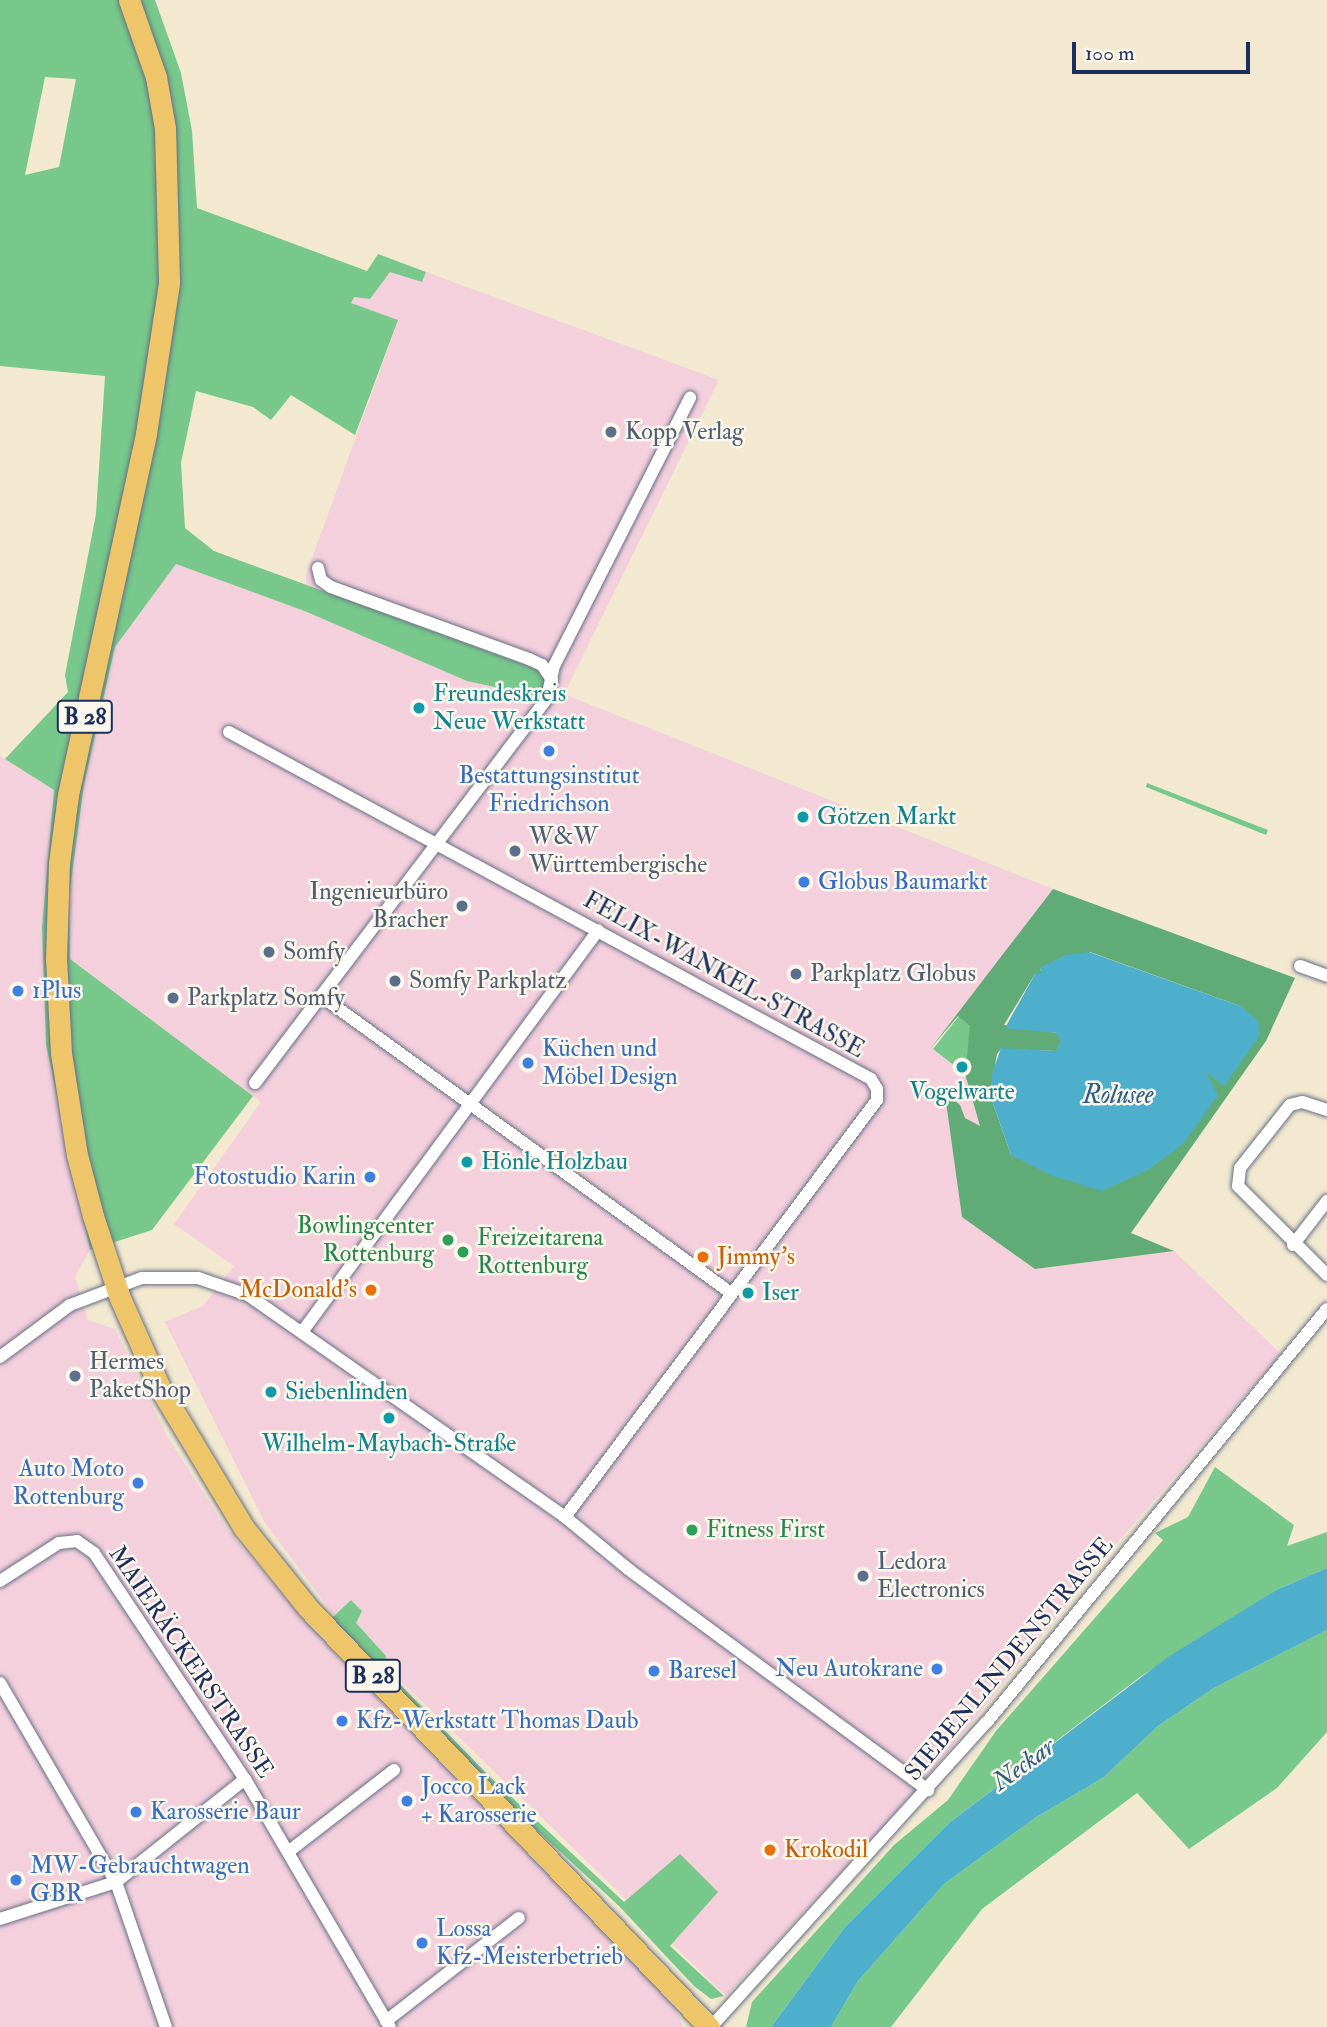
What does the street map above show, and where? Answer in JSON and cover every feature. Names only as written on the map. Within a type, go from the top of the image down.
[{"type":"main road","name":"B 28","points":[[129,0],[156,78],[165,128],[169,283],[146,434],[68,795],[56,936],[61,1053],[73,1132],[115,1285],[192,1450],[285,1581],[710,2027]]},
{"type":"street","points":[[255,1083],[547,698],[558,657],[690,398]]},
{"type":"street","points":[[318,568],[321,580],[331,587],[529,659],[542,665],[552,681]]},
{"type":"street","name":"FELIX-WANKEL-STRASSE","points":[[229,732],[871,1079],[877,1089],[877,1100],[565,1517]]},
{"type":"street","points":[[302,1332],[598,930]]},
{"type":"street","points":[[1300,966],[1327,976]]},
{"type":"street","points":[[321,996],[731,1293]]},
{"type":"street","points":[[1327,1110],[1302,1102],[1290,1105],[1240,1168],[1238,1186],[1293,1245],[1327,1275]]},
{"type":"street","points":[[1293,1245],[1327,1201]]},
{"type":"street","points":[[0,1357],[51,1317],[115,1285],[160,1277],[214,1281],[265,1305],[565,1517],[628,1569],[928,1790]]},
{"type":"street","name":"SIEBENLINDENSTRASSE","points":[[710,2027],[928,1790],[1327,1308]]},
{"type":"street","name":"MAIERÄCKERSTRASSE","points":[[0,1581],[59,1542],[77,1541],[94,1553],[245,1779],[388,2024],[519,1918]]},
{"type":"street","points":[[0,1683],[116,1882],[166,2027]]},
{"type":"street","points":[[288,1852],[394,1770]]},
{"type":"street","points":[[0,1919],[116,1882],[245,1779]]},
{"type":"shaded area","points":[[390,271],[421,282],[426,272],[719,380],[564,694],[1053,889],[932,1048],[965,1074],[980,1126],[965,1118],[949,1095],[1035,1269],[1174,1251],[1281,1354],[1104,1558],[913,1795],[726,1996],[338,1620],[265,1523],[165,1322],[203,1306],[234,1266],[174,1224],[261,1102],[70,959],[69,897],[84,785],[115,647],[176,564],[307,612],[306,575],[398,321],[350,304],[354,296],[370,299]]},
{"type":"shaded area","points":[[0,756],[54,790],[42,927],[46,1045],[90,1250],[75,1276],[88,1320],[115,1329],[167,1436],[226,1528],[308,1625],[676,2009],[683,2027],[0,2027]]},
{"type":"green space","points":[[0,0],[155,0],[181,73],[192,131],[197,208],[367,271],[378,254],[426,272],[422,282],[390,272],[370,299],[354,297],[351,303],[398,320],[355,435],[291,395],[271,420],[253,407],[196,391],[181,463],[185,528],[214,551],[536,669],[544,679],[547,698],[467,681],[307,612],[176,564],[115,647],[84,785],[69,897],[70,959],[253,1096],[152,1230],[90,1250],[46,1045],[42,927],[54,790],[5,759],[68,692],[65,675],[96,514],[105,376],[0,366]],"holes":[[[45,77],[76,79],[59,167],[25,175]]]},
{"type":"green space","points":[[1147,783],[1268,830],[1266,835],[1146,787]]},
{"type":"green space","points":[[1053,889],[1295,978],[1266,1041],[1131,1233],[1174,1251],[1035,1269],[962,1217],[946,1102],[948,1095],[960,1105],[965,1118],[980,1126],[965,1074],[970,1026],[958,1016],[931,1048]],"holes":[[[1090,952],[1240,1006],[1225,1085],[1206,1071],[1208,1079],[1011,1155],[990,1095],[997,1054],[1001,1049],[1056,1051],[1062,1042],[1057,1033],[1004,1025],[1035,974],[1043,974],[1040,969]]]},
{"type":"green space","points":[[959,1016],[971,1026],[965,1074],[933,1049]]},
{"type":"green space","points":[[1215,1467],[1294,1525],[1287,1546],[1327,1532],[1327,1568],[1276,1590],[1140,1677],[949,1823],[845,1927],[771,2027],[746,2027],[752,2002],[894,1845],[948,1800],[996,1731],[1163,1540],[1155,1533],[1188,1517]]},
{"type":"green space","points":[[351,1600],[362,1611],[356,1623],[386,1656],[384,1668],[489,1776],[624,1902],[680,1854],[718,1892],[670,1946],[724,1996],[711,1999],[694,1986],[619,1906],[448,1748],[331,1619]]},
{"type":"green space","points":[[1327,1630],[1327,1732],[1277,1788],[1189,1849],[1137,1793],[982,1909],[891,2027],[831,2027],[858,1981],[944,1884],[1035,1818],[1104,1777],[1158,1726],[1214,1688]]},
{"type":"water","name":"Rolusee","points":[[1089,952],[1240,1006],[1258,1020],[1260,1035],[1224,1086],[1206,1072],[1218,1095],[1183,1144],[1148,1170],[1102,1191],[1053,1176],[1011,1155],[990,1095],[992,1074],[1001,1048],[1055,1051],[1061,1043],[1057,1033],[1005,1028],[1035,974],[1042,974],[1040,968],[1065,955]]},
{"type":"water","points":[[1327,1568],[1327,1630],[1214,1688],[1158,1726],[1104,1777],[1035,1818],[944,1884],[858,1981],[831,2027],[771,2027],[845,1927],[949,1823],[1168,1657],[1276,1590]]},
{"type":"place","name":"Kopp Verlag","points":[[611,432]]},
{"type":"place","name":"Freundeskreis Neue Werkstatt","points":[[419,708]]},
{"type":"place","name":"Bestattungsinstitut Friedrichson","points":[[549,751]]},
{"type":"place","name":"Götzen Markt","points":[[803,817]]},
{"type":"place","name":"W&W Württembergische","points":[[515,851]]},
{"type":"place","name":"Globus Baumarkt","points":[[804,882]]},
{"type":"place","name":"Ingenieurbüro Bracher","points":[[462,906]]},
{"type":"place","name":"Somfy","points":[[269,952]]},
{"type":"place","name":"Parkplatz Globus","points":[[796,974]]},
{"type":"place","name":"Somfy Parkplatz","points":[[395,981]]},
{"type":"place","name":"1Plus","points":[[18,991]]},
{"type":"place","name":"Parkplatz Somfy","points":[[173,998]]},
{"type":"place","name":"Küchen und Möbel Design","points":[[528,1063]]},
{"type":"place","name":"Vogelwarte","points":[[962,1067]]},
{"type":"place","name":"Hönle Holzbau","points":[[467,1162]]},
{"type":"place","name":"Fotostudio Karin","points":[[370,1177]]},
{"type":"place","name":"Bowlingcenter Rottenburg","points":[[448,1240]]},
{"type":"place","name":"Freizeitarena Rottenburg","points":[[463,1252]]},
{"type":"place","name":"Jimmy's","points":[[703,1257]]},
{"type":"place","name":"McDonald's","points":[[371,1290]]},
{"type":"place","name":"Iser","points":[[748,1293]]},
{"type":"place","name":"Hermes PaketShop","points":[[75,1376]]},
{"type":"place","name":"Siebenlinden","points":[[271,1392]]},
{"type":"place","name":"Wilhelm-Maybach-Straße","points":[[389,1418]]},
{"type":"place","name":"Auto Moto Rottenburg","points":[[138,1483]]},
{"type":"place","name":"Fitness First","points":[[692,1530]]},
{"type":"place","name":"Ledora Electronics","points":[[863,1576]]},
{"type":"place","name":"Neu Autokrane","points":[[937,1669]]},
{"type":"place","name":"Baresel","points":[[654,1671]]},
{"type":"place","name":"Kfz-Werkstatt Thomas Daub","points":[[342,1721]]},
{"type":"place","name":"Jocco Lack + Karosserie","points":[[407,1801]]},
{"type":"place","name":"Karosserie Baur","points":[[136,1812]]},
{"type":"place","name":"Krokodil","points":[[770,1850]]},
{"type":"place","name":"MW-Gebrauchtwagen GBR","points":[[16,1880]]},
{"type":"place","name":"Lossa Kfz-Meisterbetrieb","points":[[422,1943]]},
{"type":"water label","name":"Neckar","points":[[1024,1765]]}]
